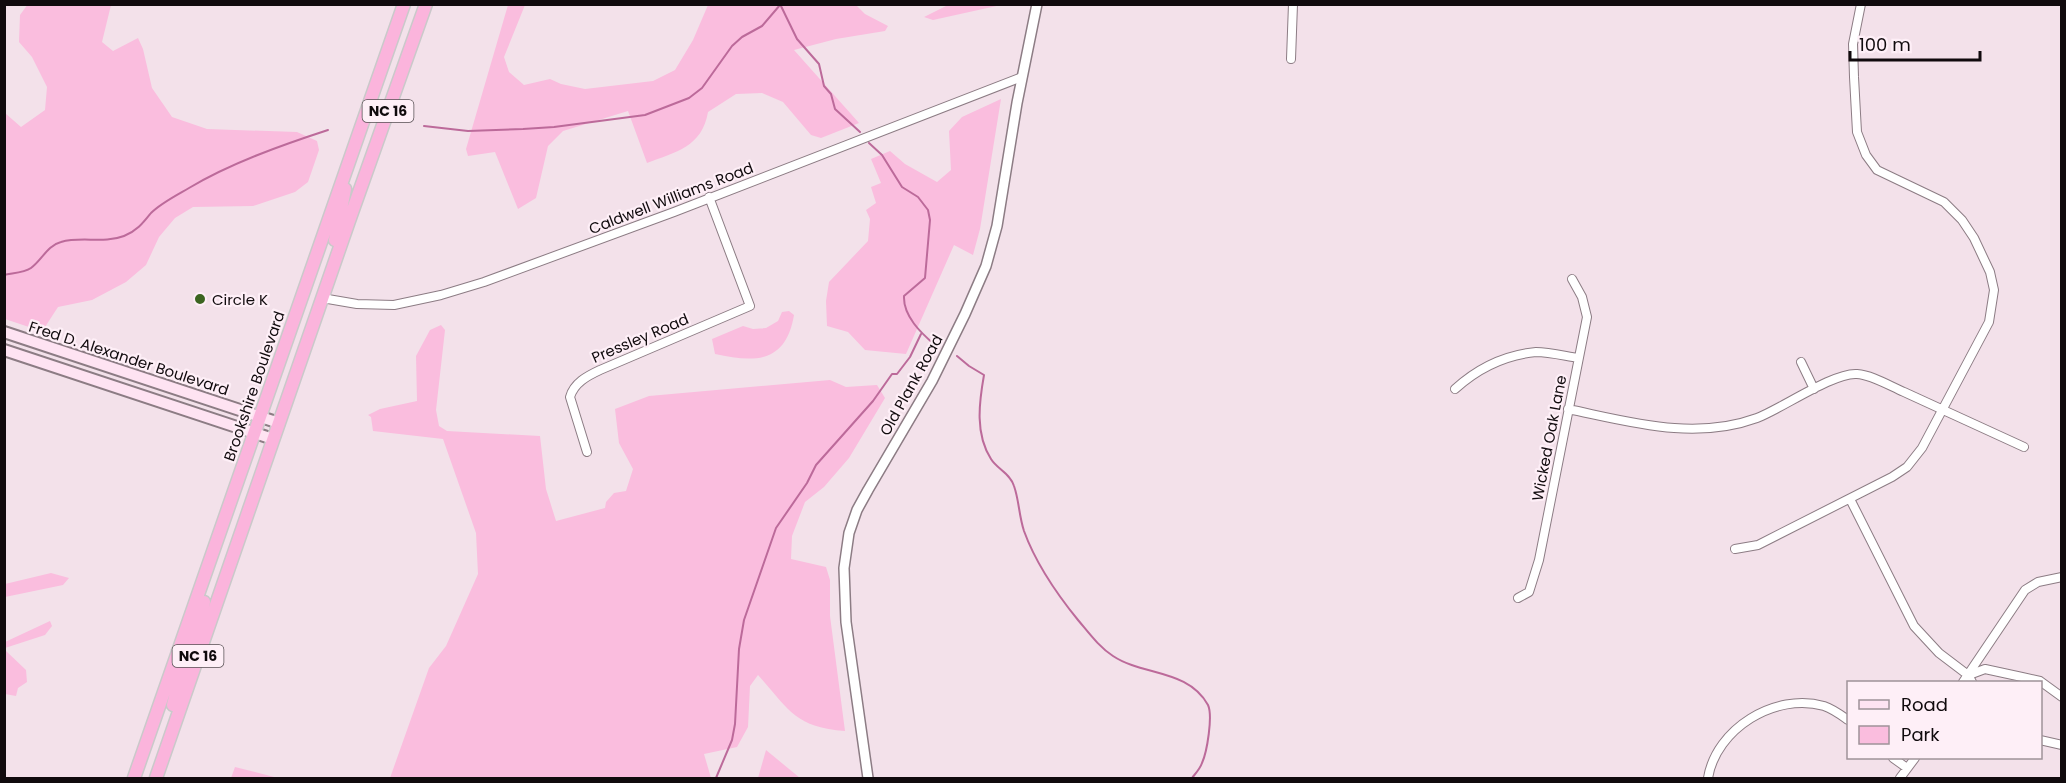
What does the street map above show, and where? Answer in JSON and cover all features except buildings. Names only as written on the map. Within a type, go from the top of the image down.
[{"type":"highway","name":"Brookshire Boulevard","points":[[134,778],[404,4]]},
{"type":"highway","name":"NC 16","points":[[155,778],[426,4]]},
{"type":"highway","points":[[322,298],[319,286],[336,238],[351,156]]},
{"type":"highway","points":[[293,381],[293,357],[309,310],[300,300]]},
{"type":"highway","points":[[197,658],[191,647],[209,584],[214,550]]},
{"type":"highway","points":[[155,778],[163,737],[183,672],[184,662],[178,651]]},
{"type":"main road","name":"Fred D. Alexander Boulevard","points":[[4,332],[279,423]]},
{"type":"main road","name":"Fred D. Alexander Boulevard","points":[[4,350],[273,439]]},
{"type":"street","name":"Old Plank Road","points":[[868,778],[846,621],[844,568],[849,533],[857,510],[916,411],[942,361],[986,266],[997,226],[1022,77],[1037,4]]},
{"type":"street","points":[[1291,59],[1293,4]]},
{"type":"street","points":[[1735,549],[1758,545],[1850,499],[1907,467],[1922,448],[1941,408],[1989,322],[1994,290],[1990,272],[1974,238],[1962,220],[1944,202],[1877,170],[1866,155],[1857,132],[1854,77],[1853,44],[1861,4]]},
{"type":"street","name":"Caldwell Williams Road","points":[[322,298],[385,305],[411,302],[484,282],[1022,77]]},
{"type":"street","name":"Pressley Road","points":[[586,452],[570,398],[572,390],[578,383],[600,370],[750,306],[709,197]]},
{"type":"street","name":"Wicked Oak Lane","points":[[1518,598],[1529,592],[1539,560],[1587,317],[1582,297],[1572,279]]},
{"type":"street","points":[[1455,389],[1469,376],[1505,358],[1537,352],[1578,358]]},
{"type":"street","points":[[1801,362],[1814,389]]},
{"type":"street","points":[[1568,409],[1647,426],[1686,430],[1714,428],[1757,418],[1841,376],[1857,374],[1941,408],[2024,447]]},
{"type":"street","points":[[1850,499],[1914,626],[1939,654],[1970,679]]},
{"type":"street","points":[[1970,679],[2025,590],[2037,582],[2061,577]]},
{"type":"street","points":[[1970,679],[1985,669],[2040,681]]},
{"type":"street","points":[[2042,683],[2061,697]]},
{"type":"street","points":[[1708,778],[1714,756],[1731,733],[1743,724],[1778,706],[1813,704],[1826,707],[1847,719]]},
{"type":"street","points":[[2042,740],[2061,745]]},
{"type":"street","points":[[1894,759],[1907,768]]},
{"type":"street","points":[[1900,778],[1914,759]]},
{"type":"green space","points":[[28,4],[111,5],[102,42],[113,51],[138,38],[143,49],[152,88],[172,117],[207,129],[297,132],[317,141],[319,150],[308,182],[295,192],[253,206],[193,207],[175,218],[159,237],[146,265],[126,282],[92,300],[58,307],[45,327],[32,328],[5,319],[5,113],[21,127],[45,110],[47,87],[32,57],[19,42],[20,15]]},
{"type":"green space","points":[[508,5],[525,5],[504,57],[509,72],[524,85],[550,79],[585,89],[653,81],[675,70],[693,40],[708,5],[856,5],[865,14],[888,26],[885,31],[836,39],[794,50],[859,123],[821,138],[811,135],[783,102],[762,93],[736,94],[708,112],[705,124],[694,141],[677,151],[647,163],[628,111],[563,131],[548,146],[536,198],[518,209],[495,152],[468,156],[466,149]]},
{"type":"green space","points":[[948,5],[1001,5],[933,20],[924,17]]},
{"type":"green space","points":[[1001,99],[980,229],[973,255],[954,245],[906,354],[865,350],[848,332],[827,326],[826,301],[829,282],[868,241],[870,219],[866,210],[876,203],[871,187],[881,183],[871,159],[890,151],[905,164],[937,182],[951,170],[949,131],[962,117]]},
{"type":"green space","points":[[789,311],[794,315],[790,331],[784,343],[776,351],[755,358],[715,354],[712,339],[743,326],[753,329],[766,328],[778,321],[782,312]]},
{"type":"green space","points":[[441,325],[445,330],[436,410],[439,426],[447,431],[540,436],[546,489],[556,521],[605,508],[606,502],[614,493],[626,491],[633,469],[619,443],[615,409],[649,396],[830,380],[846,387],[877,385],[885,398],[849,458],[824,487],[805,502],[792,536],[791,559],[826,567],[830,580],[830,616],[845,731],[828,729],[803,720],[786,707],[758,675],[750,686],[748,727],[737,747],[704,754],[711,778],[390,778],[429,668],[446,646],[478,574],[476,533],[443,439],[373,431],[371,417],[368,415],[380,409],[417,401],[416,356],[430,330]]},
{"type":"green space","points":[[51,573],[69,578],[63,585],[5,597],[5,584]]},
{"type":"green space","points":[[50,621],[52,626],[45,635],[5,648],[5,642]]},
{"type":"green space","points":[[5,650],[26,670],[27,682],[18,688],[16,696],[5,694]]},
{"type":"green space","points":[[766,750],[800,778],[758,778]]},
{"type":"green space","points":[[235,767],[278,778],[231,778]]},
{"type":"waterway","points":[[780,4],[797,39],[819,64],[824,86],[831,94],[835,109],[860,132]]},
{"type":"waterway","points":[[424,126],[468,131],[523,129],[645,115],[689,98],[702,88],[732,46],[742,37],[762,26],[780,5]]},
{"type":"waterway","points":[[4,275],[28,270],[52,246],[61,242],[108,239],[129,234],[159,206],[222,170],[328,130]]},
{"type":"waterway","points":[[869,143],[882,155],[902,187],[918,197],[928,210],[930,220],[925,278],[904,296],[904,303],[910,317],[935,345]]},
{"type":"waterway","points":[[716,778],[732,740],[735,724],[739,649],[744,620],[776,528],[807,483],[816,465],[873,401],[892,374],[897,374],[910,357],[921,334]]},
{"type":"waterway","points":[[957,356],[984,375],[980,418],[982,439],[994,462],[1012,482],[1022,525],[1029,543],[1047,578],[1062,599],[1090,635],[1113,656],[1189,685],[1208,705],[1210,725],[1206,751],[1199,769],[1192,778]]},
{"type":"place","name":"Circle K","points":[[200,299]]}]
